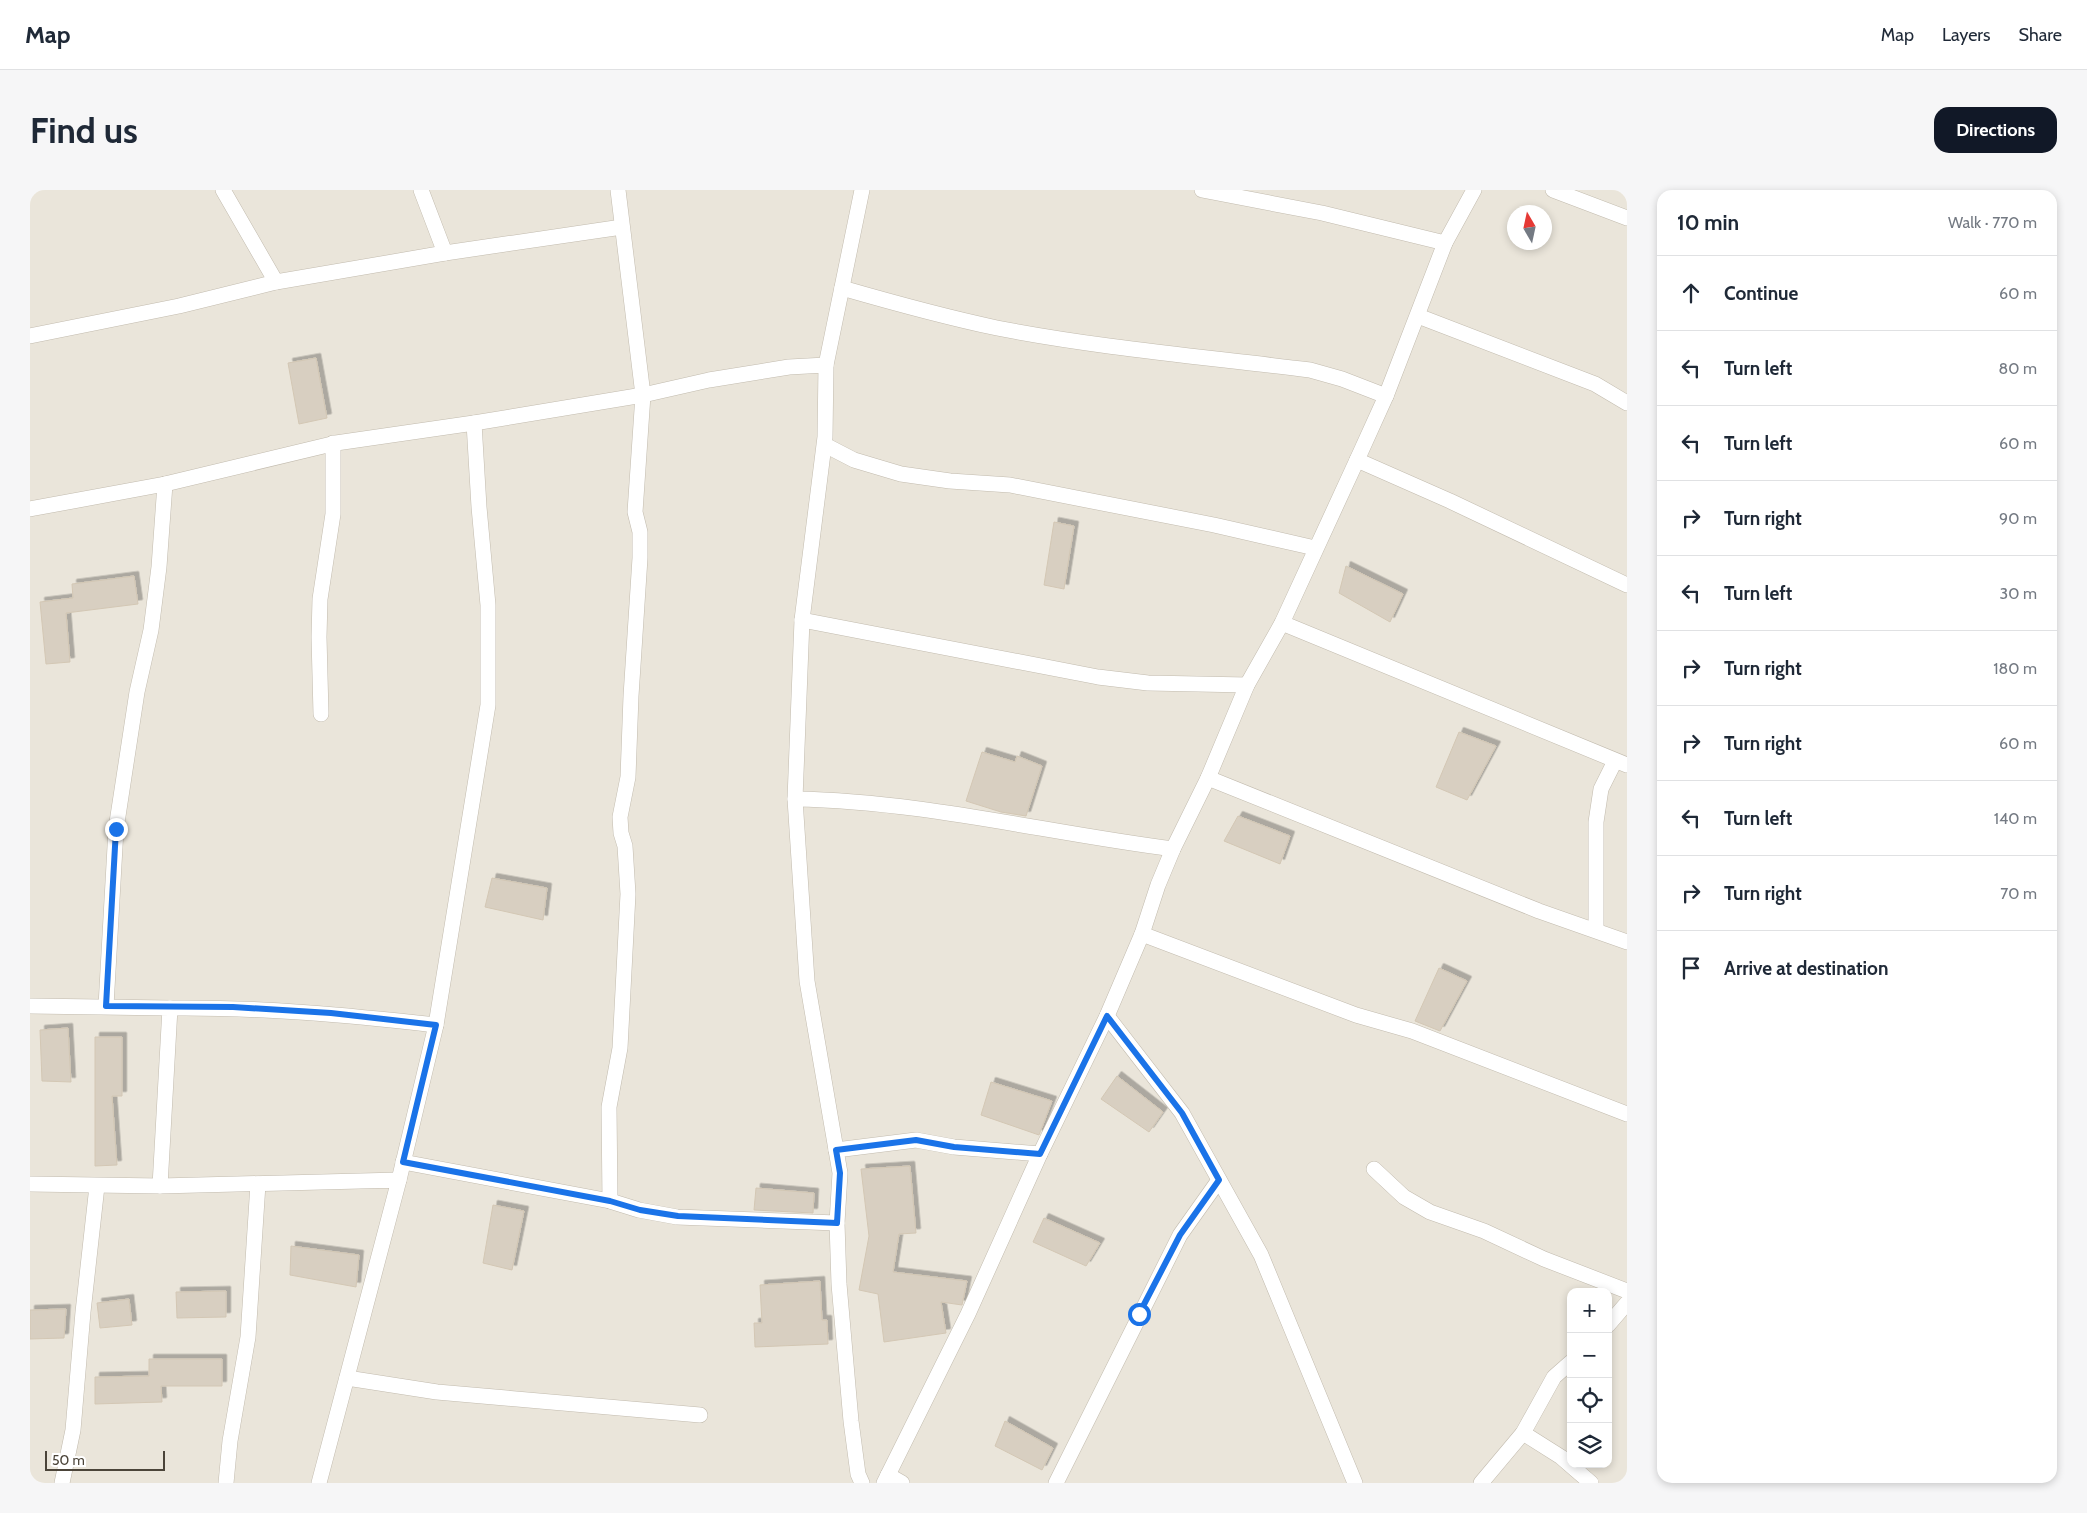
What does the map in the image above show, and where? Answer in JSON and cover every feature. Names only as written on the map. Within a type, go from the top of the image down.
[{"type":"street","points":[[223,190],[276,282]]},
{"type":"street","points":[[421,190],[444,253]]},
{"type":"street","points":[[610,1201],[609,1107],[620,1048],[628,894],[625,846],[621,833],[620,817],[628,778],[640,558],[640,532],[635,512],[643,395],[618,190]]},
{"type":"street","points":[[862,190],[826,365],[824,445],[802,620],[795,798],[807,981],[840,1173],[837,1223],[839,1284],[851,1421],[858,1474],[862,1483]]},
{"type":"street","points":[[1202,190],[1322,213],[1445,243]]},
{"type":"street","points":[[902,1483],[886,1479],[968,1314],[1040,1154],[1107,1016],[1142,934],[1158,885],[1173,849],[1208,778],[1247,685],[1282,623],[1357,460],[1386,396],[1445,243],[1474,190]]},
{"type":"street","points":[[1553,190],[1627,218]]},
{"type":"street","points":[[30,336],[170,308],[276,282],[444,253],[622,227]]},
{"type":"street","points":[[842,288],[906,307],[997,328],[1096,344],[1310,370],[1342,379],[1386,396]]},
{"type":"street","points":[[1418,316],[1595,384],[1627,403]]},
{"type":"street","points":[[30,509],[165,484],[333,443],[474,423],[643,395],[709,380],[789,367],[826,365]]},
{"type":"street","points":[[319,1483],[399,1180],[436,1025],[488,705],[488,605],[474,423]]},
{"type":"street","points":[[321,714],[320,599],[333,514],[333,443]]},
{"type":"street","points":[[824,445],[854,460],[901,474],[950,481],[1010,485],[1315,548]]},
{"type":"street","points":[[1357,460],[1450,501],[1627,586]]},
{"type":"street","points":[[106,1006],[116,829],[137,692],[151,630],[159,567],[165,484]]},
{"type":"street","points":[[802,620],[1098,677],[1158,683],[1247,685]]},
{"type":"street","points":[[1282,623],[1621,763],[1601,789],[1596,822],[1596,930]]},
{"type":"street","points":[[1208,778],[1539,911],[1627,942]]},
{"type":"street","points":[[795,798],[855,801],[1173,849]]},
{"type":"street","points":[[1142,934],[1356,1015],[1412,1031],[1627,1114]]},
{"type":"street","points":[[30,1006],[233,1007],[331,1013],[436,1025]]},
{"type":"street","points":[[160,1186],[170,1008]]},
{"type":"street","points":[[1107,1016],[1182,1113],[1261,1255],[1355,1483]]},
{"type":"street","points":[[836,1150],[916,1140],[954,1147],[1040,1154]]},
{"type":"street","points":[[403,1162],[610,1201],[640,1210],[678,1216],[837,1223]]},
{"type":"street","points":[[1374,1169],[1404,1197],[1430,1212],[1484,1230],[1544,1259],[1627,1291]]},
{"type":"street","points":[[30,1184],[160,1186],[399,1180]]},
{"type":"street","points":[[1056,1483],[1180,1235],[1219,1180]]},
{"type":"street","points":[[226,1483],[230,1441],[248,1337],[258,1184]]},
{"type":"street","points":[[62,1483],[73,1430],[83,1312],[97,1186]]},
{"type":"street","points":[[1612,1320],[1627,1303]]},
{"type":"street","points":[[1481,1483],[1524,1433],[1554,1377],[1567,1366]]},
{"type":"street","points":[[347,1378],[437,1392],[700,1415]]},
{"type":"street","points":[[1524,1433],[1561,1457],[1591,1483]]},
{"type":"shaded area","points":[[30,190],[1627,190],[1627,1483],[30,1483]]},
{"type":"building","points":[[316,358],[327,418],[299,424],[288,363]]},
{"type":"building","points":[[1054,522],[1074,526],[1064,589],[1044,585]]},
{"type":"building","points":[[1346,566],[1403,594],[1390,622],[1339,593]]},
{"type":"building","points":[[134,576],[138,604],[66,613],[70,662],[46,664],[40,602],[73,598],[72,584]]},
{"type":"building","points":[[1459,732],[1496,746],[1467,800],[1436,787]]},
{"type":"building","points":[[982,752],[1015,762],[1017,756],[1042,766],[1026,816],[1001,812],[966,801]]},
{"type":"building","points":[[1238,816],[1290,836],[1280,864],[1224,841]]},
{"type":"building","points":[[492,878],[547,888],[543,920],[485,907]]},
{"type":"building","points":[[1439,968],[1467,981],[1440,1031],[1415,1021]]},
{"type":"building","points":[[68,1028],[71,1082],[42,1081],[40,1030]]},
{"type":"building","points":[[95,1037],[122,1037],[122,1096],[112,1096],[117,1165],[95,1166]]},
{"type":"building","points":[[1117,1076],[1163,1112],[1149,1132],[1101,1099]]},
{"type":"building","points":[[991,1082],[1052,1101],[1039,1135],[981,1115]]},
{"type":"building","points":[[910,1166],[916,1233],[899,1234],[893,1272],[967,1281],[962,1305],[941,1302],[946,1333],[884,1342],[878,1294],[859,1290],[869,1236],[861,1169]]},
{"type":"building","points":[[756,1188],[814,1193],[813,1213],[754,1210]]},
{"type":"building","points":[[493,1205],[524,1211],[512,1270],[483,1263]]},
{"type":"building","points":[[1044,1218],[1100,1243],[1086,1266],[1033,1242]]},
{"type":"building","points":[[291,1246],[359,1255],[356,1287],[290,1275]]},
{"type":"building","points":[[820,1281],[822,1320],[827,1320],[828,1344],[755,1347],[754,1323],[762,1323],[760,1285]]},
{"type":"building","points":[[226,1291],[226,1317],[177,1318],[176,1292]]},
{"type":"building","points":[[129,1299],[132,1325],[100,1328],[97,1303]]},
{"type":"building","points":[[66,1309],[64,1338],[30,1339],[30,1310]]},
{"type":"building","points":[[149,1359],[222,1359],[222,1386],[161,1386],[162,1402],[95,1404],[95,1377],[149,1376]]},
{"type":"building","points":[[1005,1421],[1053,1448],[1042,1470],[995,1446]]},
{"type":"route","points":[[116,829],[106,1006],[233,1007],[331,1013],[436,1025],[411,1122],[403,1162],[610,1201],[640,1210],[678,1216],[837,1223],[840,1173],[836,1150],[916,1140],[954,1147],[1040,1154],[1107,1016],[1182,1113],[1219,1180],[1180,1235],[1139,1314]]}]
